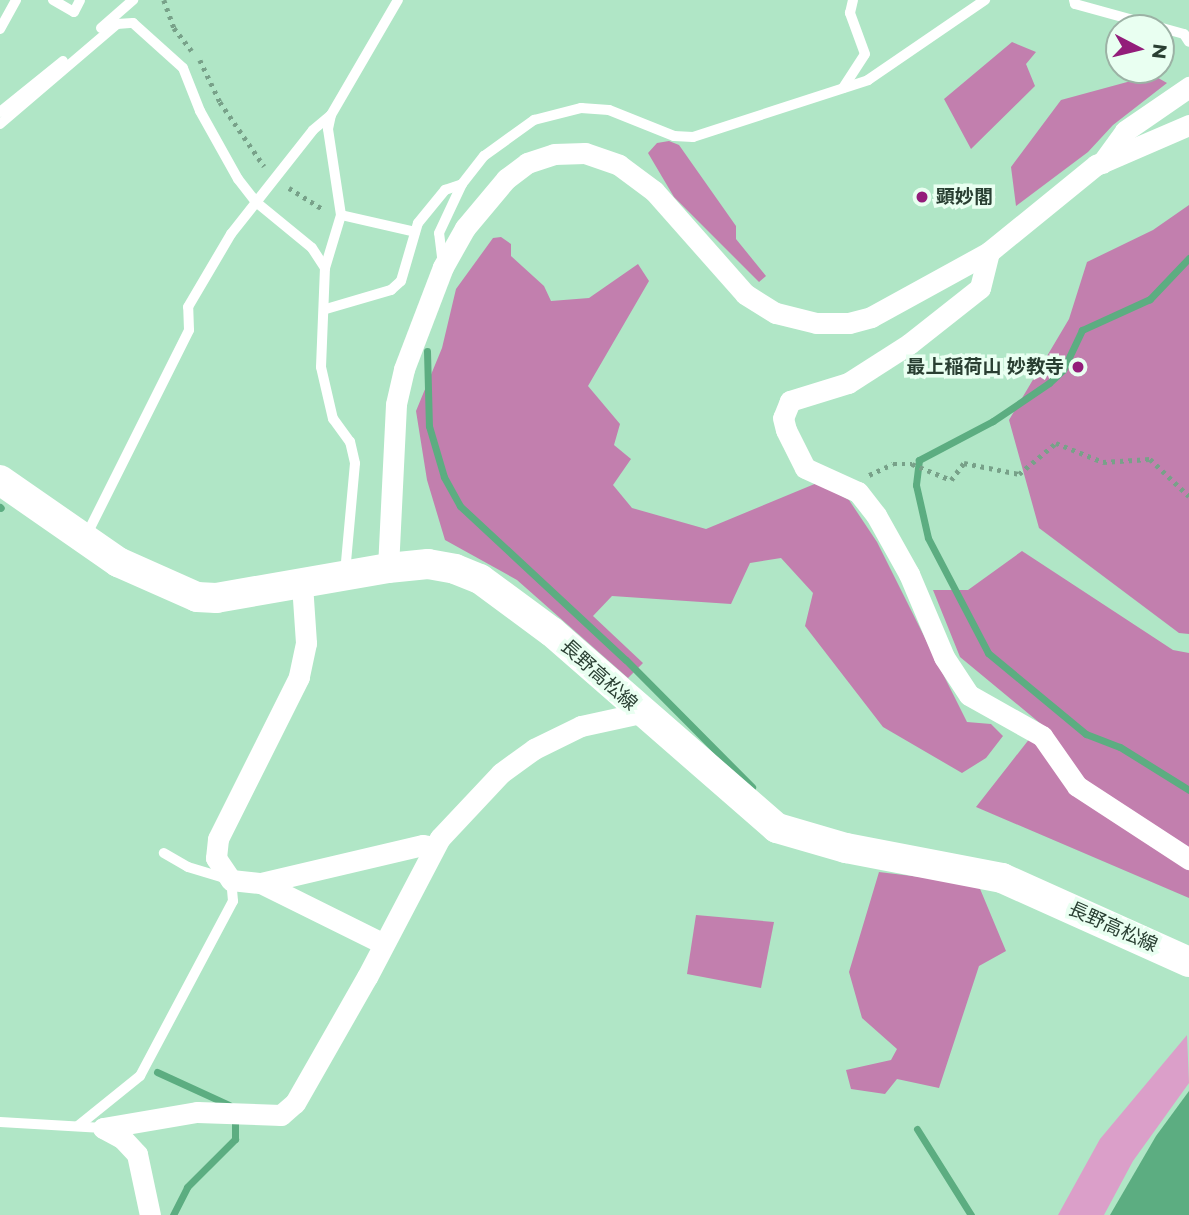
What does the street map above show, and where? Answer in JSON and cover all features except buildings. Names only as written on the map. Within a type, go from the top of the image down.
[{"type":"main road","name":"長野高松線","points":[[0,480],[118,562],[197,597],[216,598],[388,568],[428,564],[480,579],[552,632],[640,713],[776,828],[846,848],[1002,878],[1189,962]]},
{"type":"street","points":[[388,568],[396,404],[443,267],[465,228],[506,179],[527,163],[564,153],[585,153],[620,164],[654,191],[745,294],[776,313],[816,323],[849,323],[871,317],[989,252],[1101,163],[1125,131],[1189,87]]},
{"type":"street","points":[[1101,163],[1189,125]]},
{"type":"street","points":[[989,252],[980,288],[909,344],[848,383],[799,395],[784,408],[786,430],[805,468],[853,490],[876,514],[909,574],[944,657],[968,695],[1042,736],[1077,786],[1189,859]]},
{"type":"street","points":[[302,584],[306,643],[299,677],[218,839],[216,858],[231,880],[261,883],[423,845],[434,848]]},
{"type":"street","points":[[103,1128],[197,1112],[281,1115],[295,1103],[434,848],[501,773],[534,750],[581,726],[640,713]]},
{"type":"street","points":[[261,883],[384,944]]},
{"type":"street","points":[[103,1128],[122,1138],[137,1154],[150,1215]]},
{"type":"lane","points":[[0,29],[16,0]]},
{"type":"lane","points":[[53,0],[74,12],[80,0]]},
{"type":"lane","points":[[0,124],[133,0]]},
{"type":"lane","points":[[84,538],[188,330],[188,307],[231,234],[313,130],[331,115],[398,0]]},
{"type":"lane","points":[[843,88],[865,54],[850,13],[853,0]]},
{"type":"lane","points":[[443,267],[439,233],[462,184],[484,156],[512,131],[581,108],[609,110],[674,136],[693,137],[843,88],[897,63],[985,0]]},
{"type":"lane","points":[[1074,0],[1075,5],[1184,34],[1189,42]]},
{"type":"lane","points":[[0,112],[117,24],[133,23],[183,68],[200,111],[256,202],[312,247],[325,268]]},
{"type":"lane","points":[[331,115],[329,144],[341,215],[325,268],[326,309],[321,367],[333,419],[350,442],[355,463],[344,576]]},
{"type":"lane","points":[[326,309],[401,281],[415,232],[437,198],[462,184]]},
{"type":"lane","points":[[341,215],[415,232]]},
{"type":"lane","points":[[78,1126],[140,1076],[177,999],[227,918],[233,901],[231,880],[188,867],[164,853]]},
{"type":"lane","points":[[0,1122],[103,1128]]},
{"type":"path","points":[[164,0],[174,28],[203,64],[220,102],[261,163],[323,209],[341,215]]},
{"type":"path","points":[[853,490],[876,469],[912,464],[951,480],[964,463],[1019,474],[1056,443],[1103,462],[1150,459],[1189,496]]},
{"type":"shaded area","points":[[1012,42],[1036,52],[1026,64],[1035,86],[971,149],[944,99]]},
{"type":"shaded area","points":[[1120,84],[1166,84],[1113,125],[1088,152],[1016,206],[1011,167],[1061,100]]},
{"type":"shaded area","points":[[669,141],[679,145],[736,226],[736,239],[766,276],[759,282],[674,197],[648,153],[657,143]]},
{"type":"shaded area","points":[[1189,205],[1189,634],[1179,633],[1039,528],[1009,420],[1069,319],[1087,262],[1153,230]]},
{"type":"shaded area","points":[[501,237],[511,244],[511,256],[544,286],[551,301],[589,298],[638,264],[649,281],[588,386],[620,424],[614,445],[631,459],[613,485],[632,508],[706,529],[817,483],[849,500],[877,542],[967,722],[991,724],[1003,736],[986,758],[962,773],[883,727],[805,626],[813,593],[781,558],[750,563],[731,604],[612,596],[593,616],[643,663],[628,678],[517,580],[445,540],[427,480],[416,411],[442,348],[456,289],[493,238]]},
{"type":"shaded area","points":[[1022,551],[1173,650],[1189,653],[1189,898],[976,807],[1041,724],[960,657],[933,590],[968,590]]},
{"type":"shaded area","points":[[879,872],[978,884],[1006,951],[979,966],[939,1088],[897,1079],[885,1094],[851,1089],[846,1070],[891,1060],[897,1049],[862,1018],[849,972]]},
{"type":"shaded area","points":[[696,915],[774,922],[761,988],[687,974]]},
{"type":"shaded area","points":[[1187,1035],[1189,1083],[1133,1161],[1104,1215],[1058,1215],[1100,1139]]},
{"type":"shaded area","points":[[1189,1091],[1189,1215],[1110,1215],[1156,1136]]},
{"type":"waterway","points":[[1189,258],[1150,299],[1082,330],[1063,370],[1049,383],[993,421],[919,460],[916,485],[928,538],[988,653],[1086,734],[1120,747],[1189,790]]},
{"type":"waterway","points":[[427,351],[429,426],[444,477],[460,506],[626,660],[752,787]]},
{"type":"waterway","points":[[157,1072],[229,1105]]},
{"type":"waterway","points":[[173,1215],[187,1187],[235,1139],[235,1117]]},
{"type":"waterway","points":[[917,1129],[971,1215]]},
{"type":"place","name":"顕妙閣","points":[[922,197]]},
{"type":"place","name":"最上稲荷山 妙教寺","points":[[1078,367]]}]
